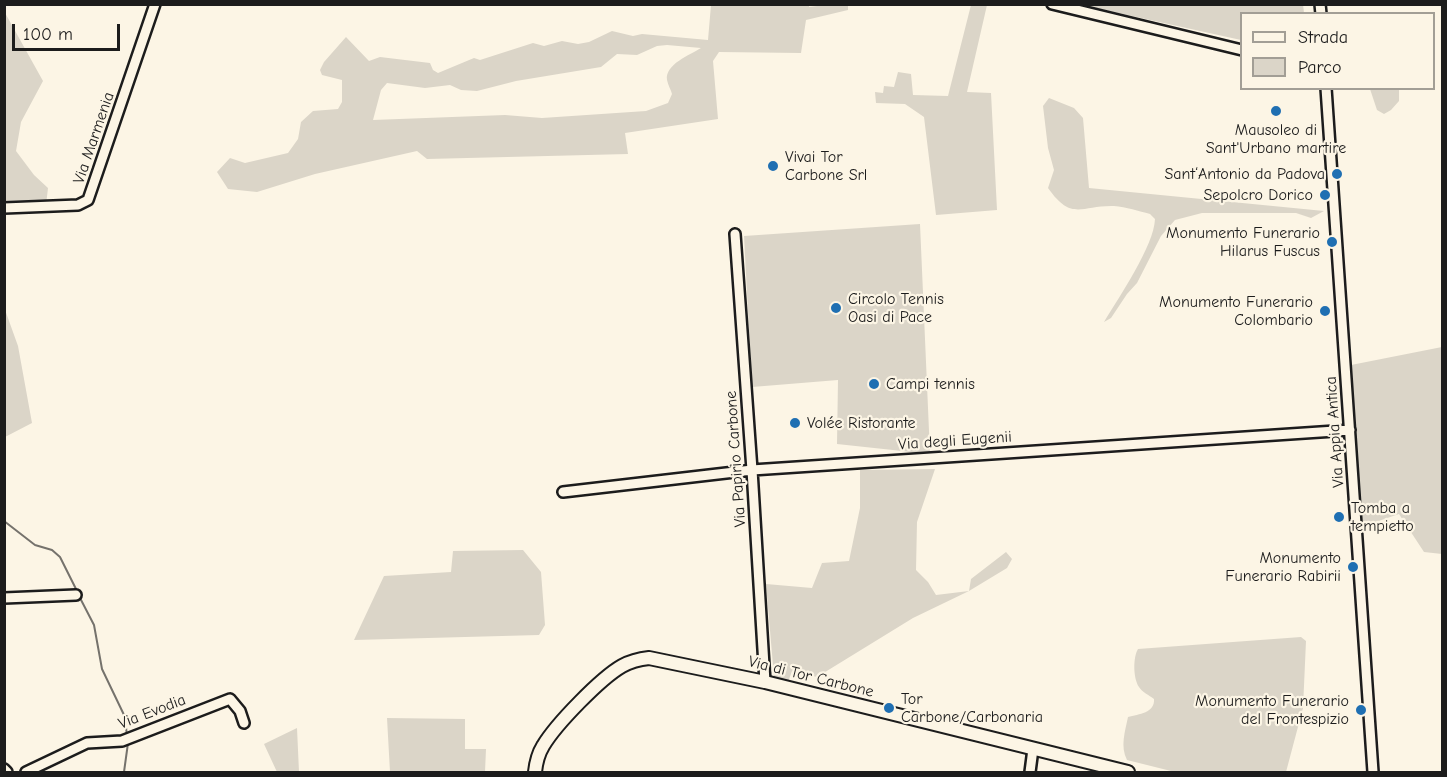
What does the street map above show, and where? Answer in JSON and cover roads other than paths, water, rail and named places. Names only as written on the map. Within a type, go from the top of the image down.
[{"type":"main road","name":"Via di Tor Carbone","points":[[535,772],[541,750],[551,735],[601,683],[626,663],[654,658],[765,682],[1128,772]]},
{"type":"street","name":"Via Marmenia","points":[[4,208],[78,205],[88,200],[155,4]]},
{"type":"street","points":[[1052,4],[1240,50]]},
{"type":"street","name":"Via Appia Antica","points":[[1326,90],[1373,772]]},
{"type":"street","name":"Via Papirio Carbone","points":[[735,234],[765,682]]},
{"type":"street","name":"Via degli Eugenii","points":[[564,492],[752,470],[1350,430]]},
{"type":"street","points":[[4,598],[76,595]]},
{"type":"street","name":"Via Evodia","points":[[26,772],[87,743],[122,741],[230,699],[240,711],[243,723]]},
{"type":"street","points":[[1030,772],[1033,748]]},
{"type":"street","points":[[4,769],[8,772]]},
{"type":"waterway","points":[[4,521],[35,545],[52,550],[60,557],[77,591]]},
{"type":"waterway","points":[[79,596],[94,625],[102,669],[125,717],[127,737]]},
{"type":"waterway","points":[[124,772],[128,743]]},
{"type":"place","name":"Mausoleo di Sant'Urbano martire","points":[[1276,111]]},
{"type":"place","name":"Vivai Tor Carbone Srl","points":[[773,166]]},
{"type":"place","name":"Sant‘Antonio da Padova","points":[[1337,174]]},
{"type":"place","name":"Sepolcro Dorico","points":[[1325,195]]},
{"type":"place","name":"Monumento Funerario Hilarus Fuscus","points":[[1332,242]]},
{"type":"place","name":"Circolo Tennis Oasi di Pace","points":[[836,308]]},
{"type":"place","name":"Monumento Funerario Colombario","points":[[1325,311]]},
{"type":"place","name":"Campi tennis","points":[[874,384]]},
{"type":"place","name":"Volée Ristorante","points":[[795,423]]},
{"type":"place","name":"Tomba a tempietto","points":[[1339,517]]},
{"type":"place","name":"Monumento Funerario Rabirii","points":[[1353,567]]},
{"type":"place","name":"Tor Carbone/Carbonaria","points":[[889,708]]},
{"type":"place","name":"Monumento Funerario del Frontespizio","points":[[1361,710]]}]
